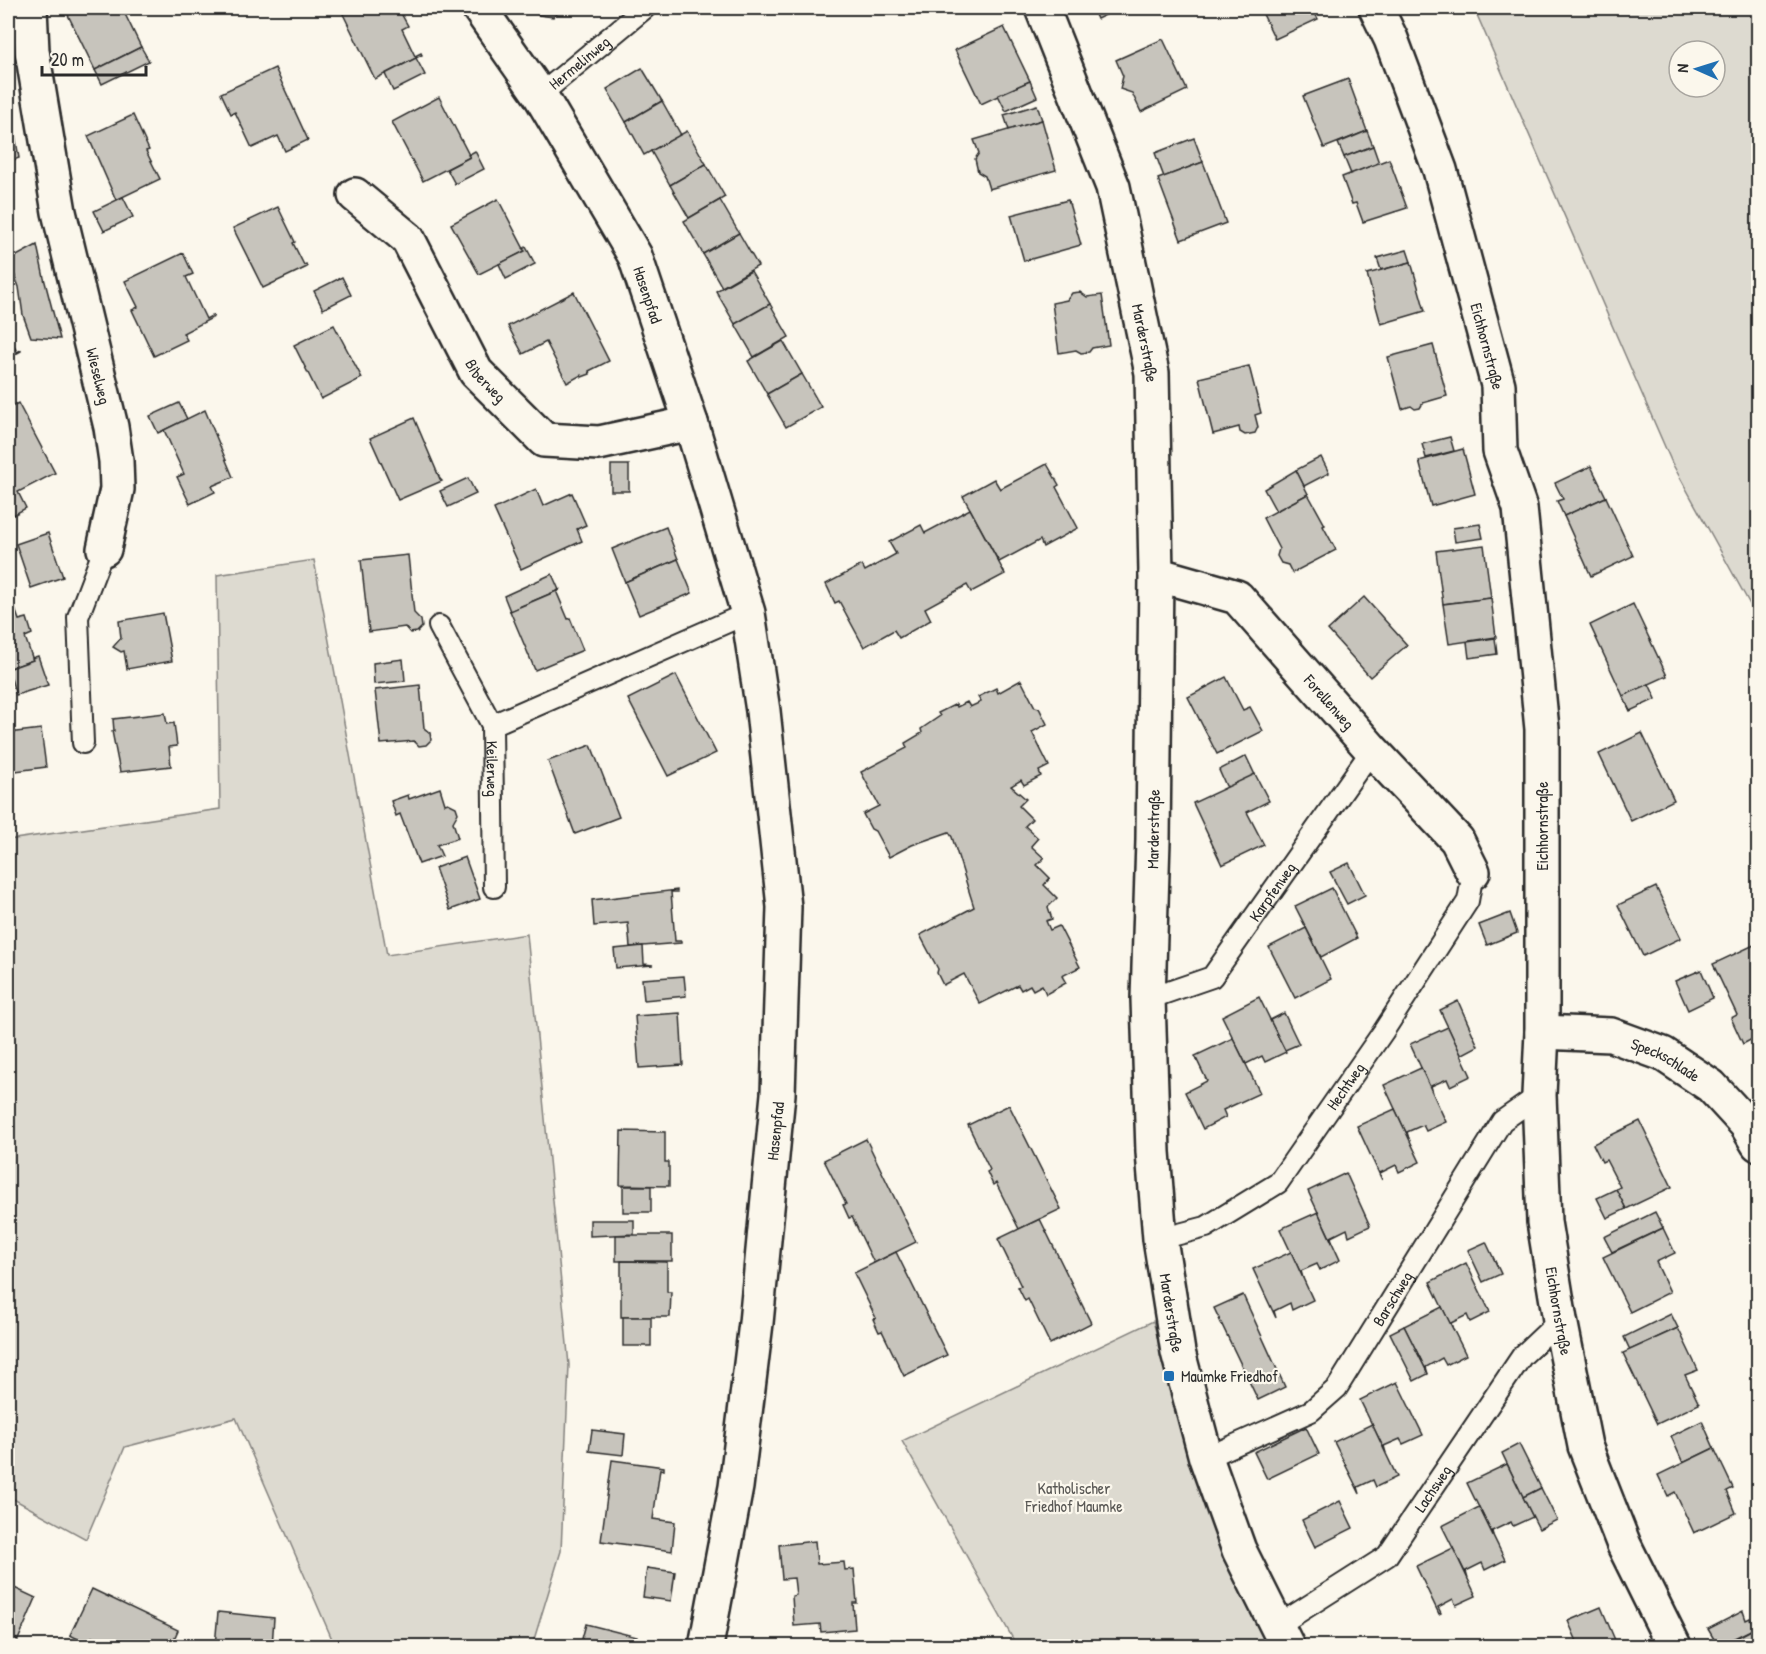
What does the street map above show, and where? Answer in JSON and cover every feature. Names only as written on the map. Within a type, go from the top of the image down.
[{"type":"street","name":"Wieselweg","points":[[30,8],[32,51],[59,212],[111,427],[116,461],[117,489],[104,549]]},
{"type":"street","name":"Hasenpfad","points":[[479,8],[540,95],[635,256],[691,423],[748,613],[763,711],[784,907],[778,1094],[756,1323],[736,1487],[706,1647]]},
{"type":"street","name":"Marderstraße","points":[[1042,8],[1113,187],[1152,373],[1156,574],[1153,840],[1148,999],[1153,1152],[1161,1239],[1178,1352],[1206,1458],[1239,1550],[1282,1636]]},
{"type":"street","name":"Eichhornstraße","points":[[1376,8],[1391,39],[1440,170],[1497,385],[1500,451],[1520,508],[1542,729],[1542,1032],[1539,1095],[1544,1222],[1560,1320],[1586,1446],[1624,1545],[1674,1647]]},
{"type":"street","name":"Biberweg","points":[[355,195],[408,239],[476,372],[544,440],[599,443],[691,423]]},
{"type":"street","name":"Forellenweg","points":[[1156,574],[1237,597],[1372,750],[1458,840],[1473,872]]},
{"type":"street","name":"Speckschlade","points":[[1542,1032],[1611,1035],[1663,1054],[1711,1086],[1746,1124],[1758,1144]]},
{"type":"lane","name":"Hermelinweg","points":[[540,95],[645,8]]},
{"type":"lane","name":"Wieselweg","points":[[83,742],[78,618],[104,549]]},
{"type":"lane","points":[[492,725],[748,613]]},
{"type":"lane","name":"Keilerweg","points":[[439,626],[492,725],[494,887]]},
{"type":"lane","name":"Karpfenweg","points":[[1148,999],[1212,977],[1372,750]]},
{"type":"lane","name":"Hechtweg","points":[[1161,1239],[1206,1227],[1278,1183],[1383,1032],[1468,902],[1473,872]]},
{"type":"lane","name":"Barschweg","points":[[1206,1458],[1311,1411],[1337,1388],[1502,1121],[1539,1095]]},
{"type":"lane","name":"Lachsweg","points":[[1282,1636],[1387,1556],[1522,1356],[1560,1320]]},
{"type":"green space","points":[[1474,8],[1758,8],[1758,619],[1672,463]]},
{"type":"green space","points":[[314,560],[387,955],[527,934],[569,1365],[561,1551],[532,1646],[335,1646],[236,1418],[125,1447],[86,1539],[8,1496],[8,840],[220,809],[217,575]]},
{"type":"green space","name":"Katholischer Friedhof Maumke","points":[[1153,1321],[1205,1507],[1273,1646],[1017,1646],[902,1441]]},
{"type":"building","points":[[82,8],[122,8],[141,47],[95,70],[68,15]]},
{"type":"building","points":[[346,8],[398,8],[408,26],[402,29],[415,56],[421,53],[422,55],[375,79],[341,10]]},
{"type":"building","points":[[533,8],[564,8],[553,17],[539,15]]},
{"type":"building","points":[[1092,8],[1120,8],[1097,19]]},
{"type":"building","points":[[1260,8],[1312,8],[1318,19],[1275,39]]},
{"type":"building","points":[[1004,27],[1030,81],[981,104],[955,50]]},
{"type":"building","points":[[1163,39],[1187,90],[1141,112],[1132,93],[1120,89],[1123,76],[1116,60]]},
{"type":"building","points":[[141,47],[149,61],[102,84],[95,70]]},
{"type":"building","points":[[416,58],[425,75],[393,91],[385,74]]},
{"type":"building","points":[[275,68],[308,140],[285,151],[278,136],[252,148],[235,112],[231,114],[221,93]]},
{"type":"building","points":[[642,68],[662,101],[626,122],[607,89]]},
{"type":"building","points":[[1348,79],[1367,131],[1324,148],[1303,96]]},
{"type":"building","points":[[1030,81],[1037,97],[1006,111],[998,95]]},
{"type":"building","points":[[8,94],[19,158],[8,162]]},
{"type":"building","points":[[439,97],[470,157],[423,181],[392,122]]},
{"type":"building","points":[[662,101],[681,135],[644,155],[626,122]]},
{"type":"building","points":[[1037,105],[1042,120],[1009,130],[1004,115]]},
{"type":"building","points":[[133,115],[149,150],[146,151],[160,179],[116,200],[88,136]]},
{"type":"building","points":[[1042,120],[1056,170],[989,189],[985,176],[978,172],[975,159],[979,153],[974,140]]},
{"type":"building","points":[[687,131],[706,164],[670,185],[651,151]]},
{"type":"building","points":[[1367,131],[1373,146],[1344,157],[1338,143]]},
{"type":"building","points":[[1194,138],[1203,162],[1164,177],[1155,153]]},
{"type":"building","points":[[1373,146],[1379,163],[1351,174],[1344,157]]},
{"type":"building","points":[[475,151],[484,169],[455,184],[447,169],[470,157],[468,155]]},
{"type":"building","points":[[1389,159],[1407,208],[1363,222],[1356,203],[1352,204],[1342,177]]},
{"type":"building","points":[[1203,162],[1226,223],[1181,240],[1158,179]]},
{"type":"building","points":[[706,164],[725,197],[689,218],[670,185]]},
{"type":"building","points":[[123,197],[133,217],[104,231],[94,211]]},
{"type":"building","points":[[498,199],[525,251],[479,274],[451,224]]},
{"type":"building","points":[[720,200],[739,233],[703,254],[684,221]]},
{"type":"building","points":[[1068,200],[1081,245],[1024,261],[1011,215]]},
{"type":"building","points":[[278,207],[295,242],[293,243],[307,267],[263,288],[233,228]]},
{"type":"building","points":[[739,233],[758,266],[722,287],[703,254]]},
{"type":"building","points":[[37,245],[60,339],[31,337],[23,315],[19,287],[9,260]]},
{"type":"building","points":[[526,247],[535,264],[506,279],[499,264],[525,251],[523,249]]},
{"type":"building","points":[[1407,250],[1411,262],[1381,270],[1377,258]]},
{"type":"building","points":[[183,253],[193,274],[186,277],[206,319],[213,315],[214,317],[183,333],[187,340],[154,356],[132,310],[138,307],[125,281]]},
{"type":"building","points":[[1411,262],[1425,311],[1381,324],[1367,274]]},
{"type":"building","points":[[751,271],[770,304],[735,324],[716,291]]},
{"type":"building","points":[[342,277],[351,295],[323,309],[314,291]]},
{"type":"building","points":[[574,292],[609,361],[589,371],[590,374],[582,377],[581,375],[567,383],[546,342],[523,354],[508,326]]},
{"type":"building","points":[[1080,292],[1087,297],[1102,295],[1109,345],[1092,348],[1089,352],[1081,353],[1076,350],[1059,353],[1052,303],[1067,300],[1072,293]]},
{"type":"building","points":[[770,304],[789,337],[754,357],[735,324]]},
{"type":"building","points":[[334,325],[362,378],[321,399],[294,345]]},
{"type":"building","points":[[8,334],[17,352],[21,351],[8,358]]},
{"type":"building","points":[[783,341],[802,374],[767,394],[748,361]]},
{"type":"building","points":[[1433,345],[1447,396],[1423,403],[1420,408],[1415,409],[1411,406],[1402,409],[1388,357]]},
{"type":"building","points":[[1249,366],[1261,413],[1255,415],[1258,427],[1255,433],[1245,435],[1240,432],[1239,427],[1213,434],[1199,378]]},
{"type":"building","points":[[802,374],[821,407],[786,427],[767,394]]},
{"type":"building","points":[[18,403],[55,473],[18,492],[26,508],[8,518],[8,409]]},
{"type":"building","points":[[179,403],[187,419],[158,433],[150,416]]},
{"type":"building","points":[[205,410],[233,477],[212,486],[215,492],[190,504],[177,477],[184,474],[164,430]]},
{"type":"building","points":[[414,418],[442,481],[398,500],[370,438]]},
{"type":"building","points":[[1450,437],[1454,451],[1426,458],[1422,444]]},
{"type":"building","points":[[1463,449],[1475,494],[1431,506],[1419,461]]},
{"type":"building","points":[[1321,457],[1329,473],[1304,486],[1296,470]]},
{"type":"building","points":[[1047,464],[1059,485],[1056,487],[1078,528],[1043,547],[1040,540],[999,562],[963,496],[994,479],[1000,489]]},
{"type":"building","points":[[611,465],[629,465],[629,491],[611,491]]},
{"type":"building","points":[[1591,466],[1606,497],[1564,516],[1557,501],[1563,499],[1555,483]]},
{"type":"building","points":[[1296,470],[1308,494],[1276,511],[1264,489]]},
{"type":"building","points":[[468,478],[476,494],[448,507],[440,491]]},
{"type":"building","points":[[536,489],[543,506],[572,493],[586,525],[577,529],[582,541],[521,569],[494,509]]},
{"type":"building","points":[[1308,494],[1336,550],[1292,573],[1288,565],[1281,563],[1277,556],[1279,549],[1263,518]]},
{"type":"building","points":[[1606,497],[1633,556],[1591,576],[1564,516]]},
{"type":"building","points":[[970,509],[1005,574],[971,592],[967,585],[925,608],[931,620],[899,638],[894,630],[864,647],[839,601],[835,603],[826,584],[862,565],[865,571],[896,554],[889,542],[921,525],[925,533]]},
{"type":"building","points":[[1480,524],[1483,538],[1455,542],[1453,528]]},
{"type":"building","points":[[666,527],[678,559],[625,582],[612,549]]},
{"type":"building","points":[[48,533],[63,577],[31,588],[16,544]]},
{"type":"building","points":[[1484,545],[1491,598],[1443,604],[1436,551]]},
{"type":"building","points":[[408,555],[414,613],[421,620],[422,627],[417,632],[410,633],[405,627],[369,632],[361,560]]},
{"type":"building","points":[[678,559],[692,593],[639,615],[625,582]]},
{"type":"building","points":[[552,574],[559,590],[510,611],[504,596]]},
{"type":"building","points":[[559,590],[557,593],[583,650],[535,670],[510,611]]},
{"type":"building","points":[[1364,597],[1407,645],[1370,677],[1328,630]]},
{"type":"building","points":[[1491,598],[1496,637],[1449,644],[1443,604]]},
{"type":"building","points":[[1633,604],[1667,676],[1623,696],[1590,625]]},
{"type":"building","points":[[14,606],[19,620],[27,618],[32,634],[25,637],[33,660],[8,669],[8,608]]},
{"type":"building","points":[[163,613],[172,661],[127,669],[124,651],[121,652],[113,647],[121,638],[119,621]]},
{"type":"building","points":[[1495,638],[1497,654],[1469,658],[1467,642]]},
{"type":"building","points":[[38,656],[48,685],[16,695],[8,669]]},
{"type":"building","points":[[403,659],[405,681],[374,684],[373,663]]},
{"type":"building","points":[[676,675],[716,753],[668,776],[628,699]]},
{"type":"building","points":[[1226,677],[1243,710],[1250,707],[1263,731],[1217,754],[1188,697]]},
{"type":"building","points":[[1021,680],[1047,724],[1032,732],[1049,766],[1039,771],[1041,776],[1024,785],[1021,780],[1011,786],[1026,799],[1019,806],[1032,819],[1025,826],[1038,838],[1031,846],[1044,858],[1037,865],[1050,878],[1044,885],[1057,898],[1048,907],[1052,919],[1046,921],[1050,930],[1059,926],[1080,967],[1062,976],[1066,983],[1046,994],[1042,985],[1033,990],[1030,985],[1021,990],[1018,985],[980,1004],[964,974],[943,985],[937,973],[938,969],[920,935],[974,907],[952,837],[949,832],[912,845],[889,857],[863,814],[879,806],[861,772],[907,748],[905,743],[922,733],[921,729],[940,716],[938,713],[956,704],[957,707],[967,702],[970,707],[981,702],[978,697],[996,688],[998,693]]},
{"type":"building","points":[[1649,684],[1656,699],[1630,711],[1623,696]]},
{"type":"building","points":[[420,685],[424,728],[430,733],[431,740],[426,745],[419,746],[414,741],[381,744],[375,690]]},
{"type":"building","points":[[165,713],[167,724],[174,723],[177,746],[169,747],[171,766],[120,772],[112,731],[114,731],[113,719]]},
{"type":"building","points":[[41,729],[46,767],[8,772],[8,733]]},
{"type":"building","points":[[1642,733],[1674,800],[1631,821],[1599,754]]},
{"type":"building","points":[[591,745],[619,817],[575,834],[548,761]]},
{"type":"building","points":[[1246,756],[1255,775],[1229,787],[1226,786],[1219,770]]},
{"type":"building","points":[[1255,774],[1269,801],[1247,812],[1264,845],[1222,865],[1193,803]]},
{"type":"building","points":[[440,788],[445,804],[456,807],[458,813],[453,822],[458,838],[437,845],[442,856],[419,864],[400,814],[396,816],[391,801],[408,795],[409,799]]},
{"type":"building","points":[[465,857],[480,899],[450,910],[435,868]]},
{"type":"building","points":[[1349,863],[1365,895],[1347,904],[1330,872]]},
{"type":"building","points":[[1656,887],[1681,938],[1643,956],[1618,905]]},
{"type":"building","points":[[1332,888],[1357,938],[1321,957],[1295,906]]},
{"type":"building","points":[[677,890],[677,892],[671,892],[675,941],[681,941],[681,943],[630,947],[628,923],[594,926],[592,900]]},
{"type":"building","points":[[1510,913],[1517,933],[1487,945],[1479,925]]},
{"type":"building","points":[[1306,928],[1331,979],[1295,998],[1269,947]]},
{"type":"building","points":[[1756,944],[1758,949],[1758,1036],[1743,1044],[1731,1018],[1737,1015],[1713,964]]},
{"type":"building","points":[[643,946],[644,964],[653,965],[616,968],[614,949]]},
{"type":"building","points":[[1701,970],[1713,998],[1688,1010],[1675,981]]},
{"type":"building","points":[[684,976],[686,996],[644,1000],[642,979]]},
{"type":"building","points":[[1259,997],[1286,1052],[1265,1062],[1262,1056],[1246,1064],[1222,1016]]},
{"type":"building","points":[[1458,1001],[1478,1046],[1461,1055],[1440,1010]]},
{"type":"building","points":[[680,1013],[683,1065],[639,1068],[635,1016]]},
{"type":"building","points":[[1284,1013],[1299,1044],[1285,1050],[1270,1020]]},
{"type":"building","points":[[1448,1027],[1471,1076],[1450,1086],[1447,1079],[1431,1086],[1433,1093],[1410,1044]]},
{"type":"building","points":[[1233,1038],[1260,1093],[1223,1110],[1226,1117],[1203,1129],[1185,1092],[1207,1081],[1195,1056]]},
{"type":"building","points":[[1421,1068],[1446,1122],[1426,1131],[1423,1125],[1407,1132],[1409,1139],[1384,1085]]},
{"type":"building","points":[[1009,1105],[1061,1209],[1019,1229],[996,1183],[993,1185],[987,1172],[990,1170],[968,1125]]},
{"type":"building","points":[[1395,1109],[1420,1162],[1399,1172],[1396,1165],[1380,1173],[1382,1180],[1357,1126]]},
{"type":"building","points":[[1640,1121],[1672,1187],[1626,1209],[1616,1189],[1620,1187],[1606,1160],[1602,1162],[1593,1144]]},
{"type":"building","points":[[621,1131],[665,1132],[665,1162],[669,1162],[669,1186],[620,1185]]},
{"type":"building","points":[[866,1139],[916,1242],[874,1263],[852,1217],[849,1218],[843,1205],[846,1204],[824,1160]]},
{"type":"building","points":[[1346,1173],[1370,1226],[1349,1236],[1347,1229],[1331,1237],[1333,1244],[1308,1191]]},
{"type":"building","points":[[623,1186],[651,1186],[651,1212],[623,1212]]},
{"type":"building","points":[[1616,1189],[1626,1209],[1607,1218],[1597,1198]]},
{"type":"building","points":[[1318,1212],[1340,1260],[1320,1270],[1317,1264],[1301,1271],[1303,1278],[1280,1229]]},
{"type":"building","points":[[1655,1212],[1663,1228],[1612,1252],[1604,1237]]},
{"type":"building","points":[[1040,1219],[1091,1323],[1050,1344],[1028,1299],[1025,1301],[1018,1287],[1021,1286],[998,1239]]},
{"type":"building","points":[[590,1220],[634,1220],[634,1234],[590,1236]]},
{"type":"building","points":[[1663,1228],[1675,1253],[1656,1262],[1670,1292],[1630,1312],[1603,1257]]},
{"type":"building","points":[[616,1235],[672,1235],[672,1261],[616,1261]]},
{"type":"building","points":[[1486,1242],[1501,1274],[1483,1282],[1468,1250]]},
{"type":"building","points":[[896,1252],[947,1355],[904,1376],[882,1331],[879,1332],[873,1319],[876,1318],[854,1273]]},
{"type":"building","points":[[1291,1252],[1313,1300],[1292,1310],[1290,1303],[1274,1311],[1276,1318],[1253,1269]]},
{"type":"building","points":[[621,1261],[667,1262],[667,1292],[671,1292],[670,1317],[621,1317]]},
{"type":"building","points":[[1466,1263],[1490,1312],[1470,1322],[1467,1315],[1451,1323],[1453,1330],[1430,1282]]},
{"type":"building","points":[[1243,1295],[1285,1387],[1258,1400],[1214,1308]]},
{"type":"building","points":[[1442,1307],[1466,1355],[1446,1365],[1442,1358],[1426,1367],[1428,1374],[1404,1326]]},
{"type":"building","points":[[1671,1314],[1678,1328],[1630,1350],[1624,1337]]},
{"type":"building","points":[[623,1317],[651,1317],[651,1346],[623,1346]]},
{"type":"building","points":[[1404,1326],[1428,1374],[1414,1381],[1390,1333]]},
{"type":"building","points":[[1678,1328],[1698,1370],[1685,1375],[1699,1404],[1657,1424],[1623,1353]]},
{"type":"building","points":[[1397,1382],[1423,1435],[1403,1444],[1400,1439],[1384,1446],[1386,1453],[1360,1400]]},
{"type":"building","points":[[1702,1421],[1714,1448],[1683,1463],[1671,1436]]},
{"type":"building","points":[[1372,1424],[1397,1477],[1376,1487],[1373,1480],[1358,1487],[1360,1494],[1334,1442]]},
{"type":"building","points":[[1306,1427],[1319,1454],[1267,1479],[1254,1452]]},
{"type":"building","points":[[592,1430],[625,1434],[623,1455],[589,1451]]},
{"type":"building","points":[[1519,1444],[1541,1488],[1523,1497],[1502,1453]]},
{"type":"building","points":[[1714,1448],[1733,1488],[1727,1491],[1736,1513],[1694,1533],[1675,1492],[1668,1496],[1658,1475]]},
{"type":"building","points":[[612,1460],[664,1467],[664,1470],[660,1469],[653,1519],[675,1522],[672,1551],[601,1541]]},
{"type":"building","points":[[1507,1464],[1533,1517],[1513,1526],[1511,1522],[1492,1531],[1493,1536],[1467,1483]]},
{"type":"building","points":[[1541,1488],[1557,1520],[1539,1529],[1523,1497]]},
{"type":"building","points":[[1340,1501],[1353,1528],[1315,1547],[1302,1520]]},
{"type":"building","points":[[1479,1507],[1505,1560],[1485,1570],[1482,1563],[1466,1571],[1468,1578],[1442,1526]]},
{"type":"building","points":[[815,1541],[817,1564],[844,1562],[845,1570],[854,1569],[857,1603],[853,1603],[855,1629],[821,1632],[820,1624],[794,1626],[792,1596],[796,1595],[794,1578],[782,1579],[779,1545]]},
{"type":"building","points":[[1453,1548],[1476,1596],[1456,1605],[1453,1599],[1438,1607],[1441,1613],[1439,1614],[1416,1566]]},
{"type":"building","points":[[647,1568],[675,1572],[671,1601],[643,1597]]},
{"type":"building","points":[[8,1585],[36,1598],[18,1640],[8,1635]]},
{"type":"building","points":[[92,1589],[178,1630],[171,1646],[110,1646],[92,1637],[88,1644],[70,1635]]},
{"type":"building","points":[[1601,1607],[1615,1640],[1600,1646],[1579,1646],[1568,1621]]},
{"type":"building","points":[[1743,1611],[1746,1620],[1750,1618],[1755,1628],[1718,1646],[1708,1629]]},
{"type":"building","points":[[218,1612],[274,1618],[272,1646],[215,1646]]},
{"type":"building","points":[[586,1624],[637,1637],[635,1646],[580,1646]]},
{"type":"building","points":[[1758,1627],[1758,1646],[1721,1646],[1755,1628]]},
{"type":"place","name":"Maumke Friedhof","points":[[1169,1376]]}]
